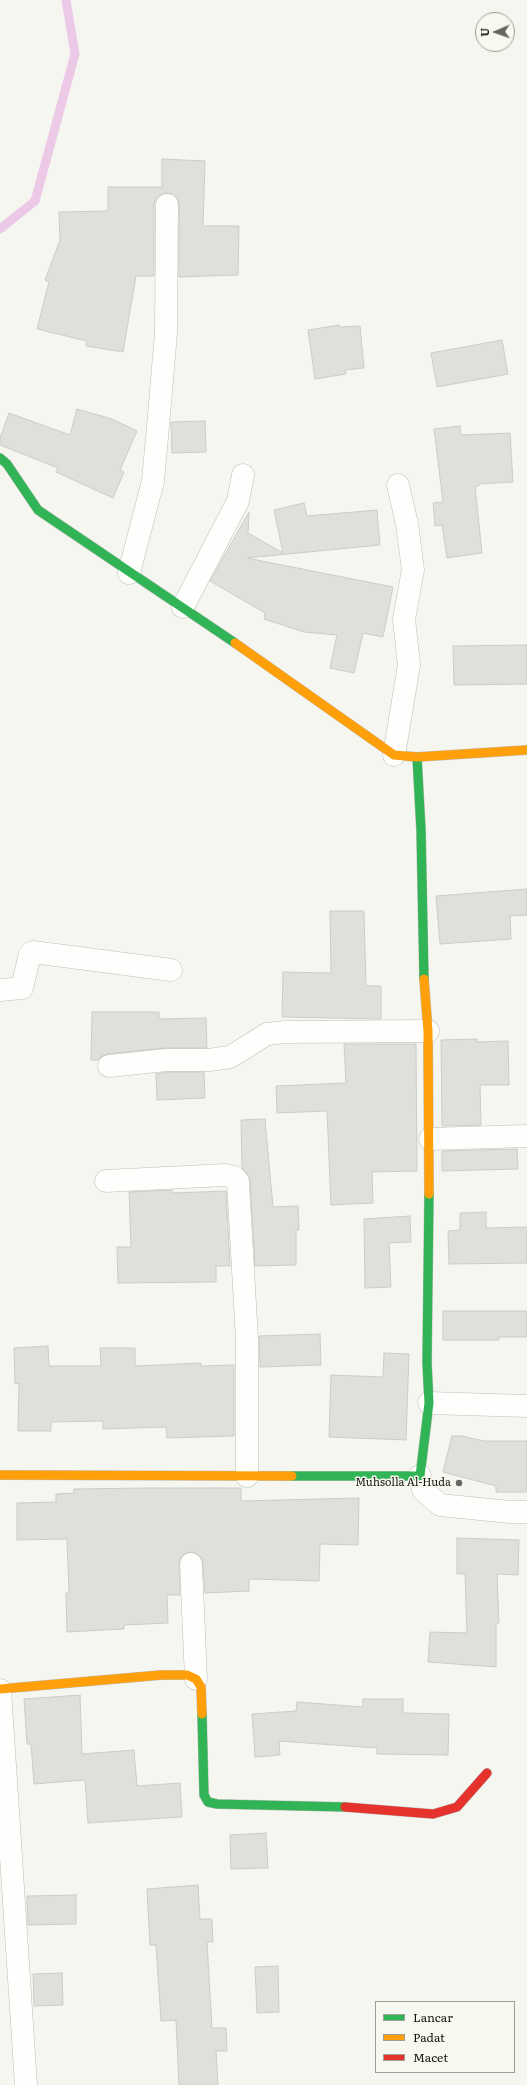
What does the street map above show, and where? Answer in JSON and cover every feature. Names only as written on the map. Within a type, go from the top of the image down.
[{"type":"street","points":[[129,573],[152,481],[158,426],[166,333],[167,205]]},
{"type":"street","points":[[0,458],[7,464],[38,510],[129,573],[183,607],[394,755],[417,758],[527,750]]},
{"type":"street","points":[[183,607],[238,501],[243,475]]},
{"type":"street","points":[[394,755],[409,664],[404,619],[413,570],[407,524],[398,485]]},
{"type":"street","points":[[417,758],[421,830],[423,971],[428,1031],[430,1139],[427,1356],[429,1403],[420,1476],[423,1490],[440,1505],[510,1512],[527,1512]]},
{"type":"street","points":[[0,990],[22,988],[30,954],[33,952],[171,970]]},
{"type":"street","points":[[108,1066],[166,1060],[209,1060],[230,1057],[267,1034],[285,1032],[428,1031]]},
{"type":"street","points":[[430,1139],[527,1136]]},
{"type":"street","points":[[106,1181],[225,1175],[234,1177],[238,1181],[247,1340],[247,1476]]},
{"type":"street","points":[[429,1403],[527,1406]]},
{"type":"street","points":[[0,1475],[420,1476]]},
{"type":"street","points":[[191,1564],[196,1679],[201,1687],[204,1795],[208,1802],[217,1804],[336,1806],[433,1814],[457,1807],[487,1773]]},
{"type":"street","points":[[26,2085],[0,1690],[161,1675],[187,1675],[196,1679]]},
{"type":"building","points":[[162,159],[205,161],[203,226],[239,226],[238,275],[179,277],[178,199],[174,194],[161,194],[156,198],[154,205],[154,276],[136,276],[123,352],[86,346],[87,341],[37,329],[49,282],[45,280],[60,240],[59,212],[108,211],[108,187],[162,187]]},
{"type":"building","points":[[339,325],[339,327],[360,326],[364,368],[345,370],[346,374],[315,379],[308,330]]},
{"type":"building","points":[[502,340],[508,374],[437,387],[431,353]]},
{"type":"building","points":[[77,409],[112,419],[137,431],[120,470],[124,472],[113,498],[56,472],[58,468],[0,445],[0,438],[9,413],[70,435]]},
{"type":"building","points":[[205,421],[206,452],[172,453],[171,422]]},
{"type":"building","points":[[460,426],[461,435],[510,433],[513,482],[479,484],[479,486],[475,486],[482,553],[447,558],[442,525],[435,526],[433,503],[443,502],[434,429]]},
{"type":"building","points":[[304,503],[307,516],[377,510],[380,545],[247,558],[393,587],[383,637],[363,633],[354,673],[330,668],[337,635],[304,632],[264,619],[265,613],[210,581],[249,512],[248,533],[283,553],[274,510]]},
{"type":"building","points":[[527,645],[527,684],[454,685],[453,646]]},
{"type":"building","points":[[527,889],[527,915],[510,916],[511,939],[440,944],[436,896]]},
{"type":"building","points":[[330,911],[364,911],[366,986],[381,986],[381,1019],[282,1017],[283,972],[331,973]]},
{"type":"building","points":[[92,1012],[159,1012],[159,1019],[206,1018],[207,1048],[165,1048],[108,1054],[102,1056],[98,1060],[91,1060]]},
{"type":"building","points":[[477,1039],[477,1042],[508,1041],[509,1085],[480,1085],[481,1125],[442,1126],[441,1040]]},
{"type":"building","points":[[344,1044],[416,1044],[417,1171],[372,1172],[373,1203],[331,1205],[327,1111],[277,1113],[276,1086],[346,1083]]},
{"type":"building","points":[[167,1072],[204,1072],[205,1098],[157,1100],[156,1074]]},
{"type":"building","points":[[265,1119],[273,1207],[298,1206],[299,1230],[296,1230],[296,1265],[255,1266],[250,1180],[247,1173],[242,1168],[241,1120]]},
{"type":"building","points":[[517,1149],[518,1169],[442,1171],[442,1151]]},
{"type":"building","points":[[172,1190],[172,1193],[226,1191],[230,1266],[216,1266],[216,1282],[118,1283],[117,1247],[131,1247],[129,1192]]},
{"type":"building","points":[[486,1212],[486,1228],[527,1227],[527,1263],[449,1264],[448,1231],[460,1230],[460,1213]]},
{"type":"building","points":[[410,1216],[411,1242],[389,1243],[391,1287],[365,1288],[364,1219]]},
{"type":"building","points":[[443,1311],[527,1311],[527,1337],[499,1337],[499,1340],[443,1340]]},
{"type":"building","points":[[320,1334],[321,1365],[260,1367],[259,1336]]},
{"type":"building","points":[[48,1346],[49,1366],[101,1366],[100,1348],[135,1348],[135,1366],[201,1363],[201,1366],[234,1365],[234,1436],[167,1438],[166,1427],[103,1429],[103,1421],[51,1422],[51,1431],[18,1431],[19,1383],[15,1384],[14,1348]]},
{"type":"building","points":[[384,1353],[409,1354],[406,1440],[329,1437],[331,1375],[383,1377]]},
{"type":"building","points":[[452,1436],[462,1436],[484,1441],[527,1441],[527,1492],[496,1492],[496,1486],[443,1472]]},
{"type":"building","points":[[241,1488],[241,1501],[359,1498],[358,1545],[320,1544],[319,1581],[249,1579],[249,1591],[205,1593],[202,1558],[196,1553],[190,1552],[184,1554],[180,1559],[180,1595],[167,1595],[168,1623],[124,1625],[124,1629],[67,1632],[66,1593],[69,1593],[67,1539],[17,1540],[17,1503],[56,1502],[56,1494],[74,1493],[74,1489]]},
{"type":"building","points":[[457,1538],[519,1540],[518,1575],[497,1574],[499,1623],[496,1624],[496,1667],[428,1662],[430,1632],[467,1633],[465,1574],[457,1574]]},
{"type":"building","points":[[80,1695],[82,1754],[134,1750],[137,1786],[180,1783],[182,1817],[88,1823],[85,1780],[34,1784],[31,1744],[27,1744],[24,1699]]},
{"type":"building","points":[[363,1699],[403,1699],[403,1713],[449,1714],[448,1755],[377,1754],[377,1748],[279,1741],[280,1755],[255,1757],[252,1714],[296,1711],[297,1702],[363,1707]]},
{"type":"building","points":[[266,1833],[268,1868],[231,1869],[230,1835]]},
{"type":"building","points":[[198,1885],[200,1919],[212,1919],[213,1942],[207,1942],[212,2028],[226,2028],[227,2051],[216,2051],[218,2085],[179,2085],[176,2020],[161,2021],[156,1945],[150,1945],[147,1889]]},
{"type":"building","points":[[76,1895],[76,1924],[28,1925],[27,1896]]},
{"type":"building","points":[[278,1966],[279,2012],[257,2013],[255,1967]]},
{"type":"building","points":[[62,1973],[63,2005],[34,2006],[33,1974]]},
{"type":"waterway","points":[[0,229],[35,201],[75,54],[66,0]]},
{"type":"traffic: fast","points":[[0,458],[7,464],[38,510],[235,643]]},
{"type":"traffic: fast","points":[[417,757],[421,830],[424,979]]},
{"type":"traffic: fast","points":[[292,1476],[420,1476],[429,1403],[427,1363],[429,1194]]},
{"type":"traffic: fast","points":[[202,1714],[204,1795],[208,1802],[217,1804],[345,1807]]},
{"type":"traffic: slow","points":[[235,643],[394,755],[417,757],[527,750]]},
{"type":"traffic: slow","points":[[424,979],[428,1031],[429,1194]]},
{"type":"traffic: slow","points":[[0,1475],[292,1476]]},
{"type":"traffic: slow","points":[[0,1689],[161,1675],[187,1675],[196,1679],[201,1687],[202,1714]]},
{"type":"traffic: jam","points":[[345,1807],[433,1814],[457,1807],[487,1773]]},
{"type":"place","name":"Muhsolla Al-Huda","points":[[459,1483]]}]
